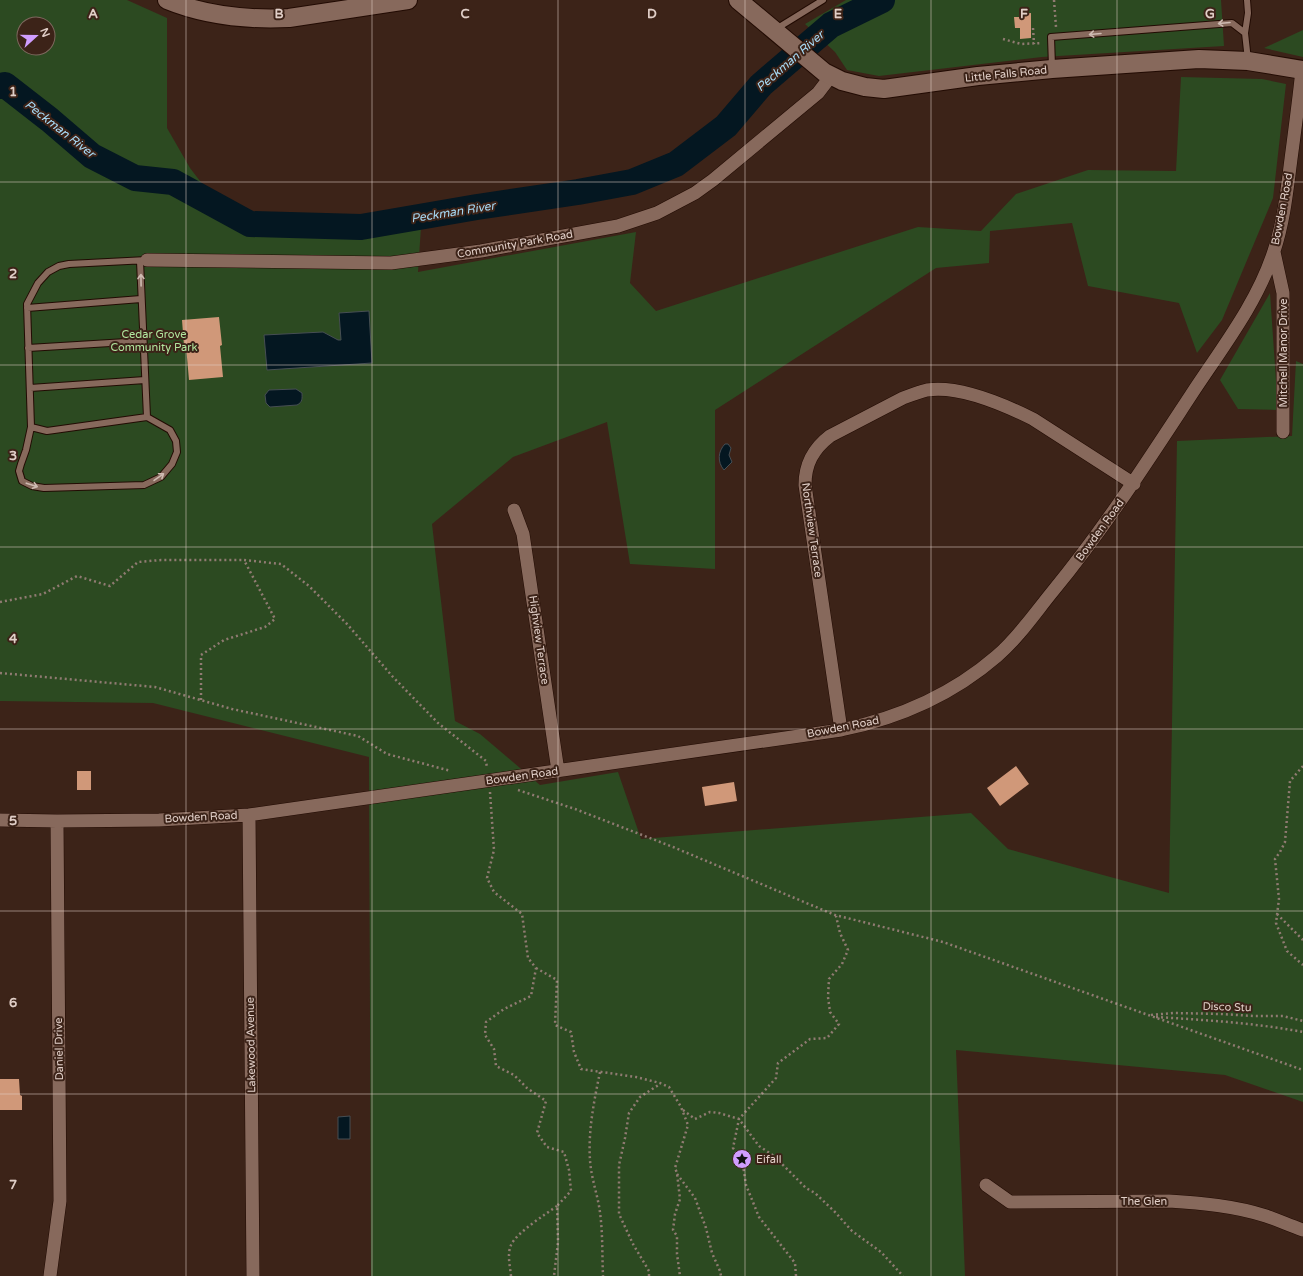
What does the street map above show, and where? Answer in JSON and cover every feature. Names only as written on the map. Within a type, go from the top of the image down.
[{"type":"street","points":[[167,0],[214,14],[241,18],[271,19],[289,18],[386,2],[408,0]]},
{"type":"street","name":"Little Falls Road","points":[[738,0],[825,71],[853,85],[865,87],[884,88],[978,76],[1052,69],[1199,59],[1248,61],[1303,70]]},
{"type":"street","name":"Bowden Road","points":[[0,820],[159,820],[248,815],[489,781],[841,730],[884,719],[925,703],[960,684],[997,656],[1012,642],[1083,555],[1134,484],[1254,298],[1274,252],[1285,205],[1303,70]]},
{"type":"street","name":"Community Park Road","points":[[144,261],[391,263],[481,251],[618,226],[657,213],[695,193],[713,180],[818,93],[825,71]]},
{"type":"street","name":"Mitchell Manor Drive","points":[[1274,252],[1283,293],[1283,432]]},
{"type":"street","name":"Northview Terrace","points":[[841,730],[805,486],[807,466],[816,449],[822,442],[830,436],[903,398],[928,390],[946,390],[990,400],[1019,412],[1033,419],[1134,484]]},
{"type":"street","name":"Highview Terrace","points":[[514,510],[523,534],[558,771]]},
{"type":"street","name":"Lakewood Avenue","points":[[248,815],[253,1276]]},
{"type":"street","name":"Daniel Drive","points":[[50,1276],[60,1200],[57,821]]},
{"type":"street","name":"The Glen","points":[[986,1184],[1010,1202],[1194,1202],[1266,1216],[1303,1230]]},
{"type":"lane","points":[[775,30],[823,0]]},
{"type":"lane","points":[[1247,0],[1248,13],[1245,33],[1248,61]]},
{"type":"lane","points":[[1052,69],[1051,37],[1232,23],[1245,33]]},
{"type":"lane","points":[[31,427],[47,431],[147,417],[170,430],[176,441],[177,452],[172,464],[161,477],[144,485],[44,488],[32,486],[22,481],[20,471],[31,427],[27,304],[38,283],[48,272],[59,266],[69,264],[144,261],[141,299],[147,417]]},
{"type":"lane","points":[[27,308],[141,299]]},
{"type":"lane","points":[[28,348],[143,341]]},
{"type":"lane","points":[[30,388],[145,380]]},
{"type":"path","points":[[1054,0],[1056,37]]},
{"type":"path","points":[[1033,28],[1034,44]]},
{"type":"path","points":[[1003,39],[1021,44],[1051,43]]},
{"type":"path","points":[[0,602],[43,594],[77,576],[110,586],[138,562],[161,560],[244,560],[281,564],[309,586],[347,624],[393,677],[438,723],[486,761],[494,850],[487,878],[494,892],[522,914],[528,958],[536,968],[557,980],[555,1025],[571,1032],[574,1052],[581,1069],[636,1077],[660,1083],[669,1087],[682,1109],[688,1125],[674,1168],[695,1198],[721,1276]]},
{"type":"path","points":[[201,700],[201,655],[224,640],[265,627],[275,619],[244,560]]},
{"type":"path","points":[[0,673],[155,687],[232,709],[358,736],[387,754],[454,772]]},
{"type":"path","points":[[1303,766],[1290,781],[1285,842],[1275,859],[1279,899],[1276,923],[1287,951],[1303,965]]},
{"type":"path","points":[[518,790],[575,809],[673,847],[835,915],[943,942],[1303,1070]]},
{"type":"path","points":[[1277,914],[1303,940]]},
{"type":"path","points":[[796,1276],[795,1263],[759,1217],[746,1185],[742,1159],[733,1148],[738,1119],[776,1078],[778,1063],[810,1039],[827,1038],[839,1024],[830,1012],[828,997],[829,979],[842,964],[848,950],[840,933],[835,915]]},
{"type":"path","points":[[511,1276],[509,1256],[512,1243],[525,1230],[557,1206],[571,1191],[569,1170],[564,1152],[547,1147],[537,1133],[546,1101],[527,1088],[514,1075],[496,1066],[494,1049],[485,1035],[486,1022],[504,1009],[531,996],[536,968]]},
{"type":"path","points":[[1109,1002],[1153,1017],[1220,1020],[1280,1027],[1303,1032]]},
{"type":"path","name":"Disco Stu","points":[[1149,1016],[1173,1013],[1222,1014],[1283,1016],[1303,1021]]},
{"type":"path","points":[[600,1072],[591,1115],[590,1160],[602,1234],[603,1276]]},
{"type":"path","points":[[649,1276],[649,1271],[633,1244],[619,1214],[619,1165],[629,1113],[640,1097],[660,1083]]},
{"type":"path","points":[[682,1109],[695,1119],[710,1112],[720,1113],[738,1119],[759,1146],[774,1156],[806,1188],[820,1198],[852,1231],[881,1252],[902,1276]]},
{"type":"path","points":[[677,1173],[680,1199],[675,1214],[673,1230],[677,1236],[677,1254],[680,1276]]},
{"type":"path","points":[[554,1276],[558,1242],[557,1206]]},
{"type":"green space","name":"Cedar Grove Community Park","points":[[0,0],[127,0],[167,18],[167,128],[190,168],[213,198],[257,215],[375,217],[422,212],[418,272],[636,232],[630,283],[656,311],[918,227],[981,231],[1016,194],[1088,170],[1176,171],[1181,77],[1262,79],[1286,84],[1273,198],[1222,320],[1197,353],[1179,303],[1088,286],[1072,223],[990,231],[989,263],[936,268],[715,410],[715,569],[630,564],[607,422],[513,457],[432,524],[455,721],[480,734],[540,785],[618,772],[641,839],[971,813],[1008,849],[1169,893],[1177,441],[1292,436],[1296,361],[1303,364],[1303,1102],[1225,1075],[956,1050],[965,1276],[371,1276],[369,757],[153,703],[0,701]]},
{"type":"green space","points":[[846,0],[1221,0],[1224,46],[1042,57],[879,76],[847,70],[835,52],[805,24]]},
{"type":"green space","points":[[1303,30],[1303,57],[1264,48]]},
{"type":"green space","points":[[1270,293],[1278,410],[1238,409],[1220,380]]},
{"type":"water","points":[[369,311],[372,363],[267,370],[264,335],[323,332],[338,340],[341,340],[339,313]]},
{"type":"water","points":[[296,389],[302,393],[301,401],[297,405],[270,407],[266,403],[265,395],[269,390]]},
{"type":"water","points":[[725,444],[728,444],[731,448],[729,455],[732,462],[724,470],[720,464],[719,457]]},
{"type":"water","points":[[350,1116],[350,1139],[338,1139],[338,1117]]},
{"type":"building","points":[[1031,13],[1031,38],[1020,39],[1020,28],[1015,28],[1014,17],[1019,17],[1019,14]]},
{"type":"building","points":[[219,317],[223,377],[189,380],[182,320]]},
{"type":"building","points":[[1016,766],[1029,784],[1000,806],[987,788]]},
{"type":"building","points":[[77,771],[91,771],[91,790],[77,790]]},
{"type":"building","points":[[734,782],[737,801],[705,806],[702,787]]},
{"type":"building","points":[[0,1079],[19,1079],[20,1095],[22,1096],[22,1110],[0,1110]]},
{"type":"waterway","name":"Peckman River","points":[[0,86],[5,85],[50,120],[92,156],[135,178],[173,182],[250,224],[361,227],[632,182],[676,164],[726,126],[761,85],[831,25],[882,0]]},
{"type":"place","name":"Eifall","points":[[742,1159]]}]
